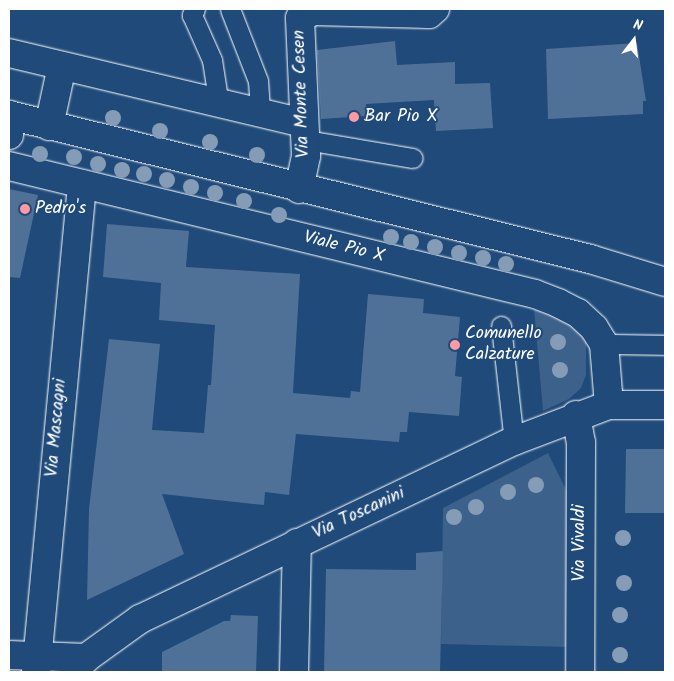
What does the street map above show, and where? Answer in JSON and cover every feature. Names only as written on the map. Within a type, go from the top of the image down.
[{"type":"street","name":"Via Monte Cesen","points":[[299,188],[306,164],[300,18],[305,13],[429,14],[435,9]]},
{"type":"street","points":[[9,53],[219,105],[260,113],[304,131]]},
{"type":"street","points":[[50,126],[62,66]]},
{"type":"street","points":[[9,122],[50,126],[590,259],[665,282]]},
{"type":"street","name":"Viale Pio X","points":[[9,166],[535,294],[578,313],[594,328],[604,344]]},
{"type":"street","name":"Via Mascagni","points":[[36,665],[82,184]]},
{"type":"street","points":[[590,259],[665,263]]},
{"type":"street","points":[[604,344],[609,405]]},
{"type":"street","name":"Via Toscanini","points":[[79,665],[140,620],[297,543],[514,441],[576,415],[609,405],[665,405]]},
{"type":"street","name":"Via Vivaldi","points":[[576,415],[581,442],[580,672]]},
{"type":"street","points":[[294,672],[297,543]]},
{"type":"street","points":[[9,655],[36,665],[79,665]]},
{"type":"lane","points":[[195,9],[192,15],[212,60],[219,105]]},
{"type":"lane","points":[[230,9],[258,81],[260,113]]},
{"type":"lane","points":[[304,131],[412,158]]},
{"type":"lane","points":[[501,326],[514,441]]},
{"type":"lane","points":[[604,344],[665,345]]},
{"type":"shaded area","points":[[534,309],[568,322],[579,330],[586,342],[586,375],[581,388],[569,399],[543,411]]},
{"type":"shaded area","points":[[548,453],[570,498],[568,647],[441,644],[443,508]]},
{"type":"building","points":[[395,41],[397,65],[455,62],[455,84],[490,83],[493,128],[436,131],[434,100],[366,104],[367,116],[321,119],[317,50]]},
{"type":"building","points":[[637,43],[646,101],[643,101],[643,114],[548,119],[546,49]]},
{"type":"building","points":[[9,189],[38,195],[20,278],[9,277]]},
{"type":"building","points":[[107,224],[189,231],[186,267],[300,274],[293,393],[350,398],[351,391],[360,392],[368,294],[424,299],[423,313],[460,317],[455,376],[462,377],[459,416],[409,412],[407,432],[400,432],[399,442],[296,434],[289,495],[265,492],[264,505],[162,494],[184,554],[87,600],[89,509],[109,339],[160,344],[152,430],[204,433],[208,385],[211,385],[215,325],[159,320],[161,283],[103,277]]},
{"type":"building","points":[[626,449],[665,449],[665,513],[625,513]]},
{"type":"building","points":[[443,551],[440,672],[324,672],[326,569],[416,570],[416,553]]},
{"type":"building","points":[[231,615],[258,616],[256,672],[162,672],[162,652],[224,621],[230,621]]},
{"type":"place","name":"Bar Pio X","points":[[354,117]]},
{"type":"place","name":"Pedro's","points":[[25,209]]},
{"type":"place","name":"Comunello Calzature","points":[[455,345]]}]
